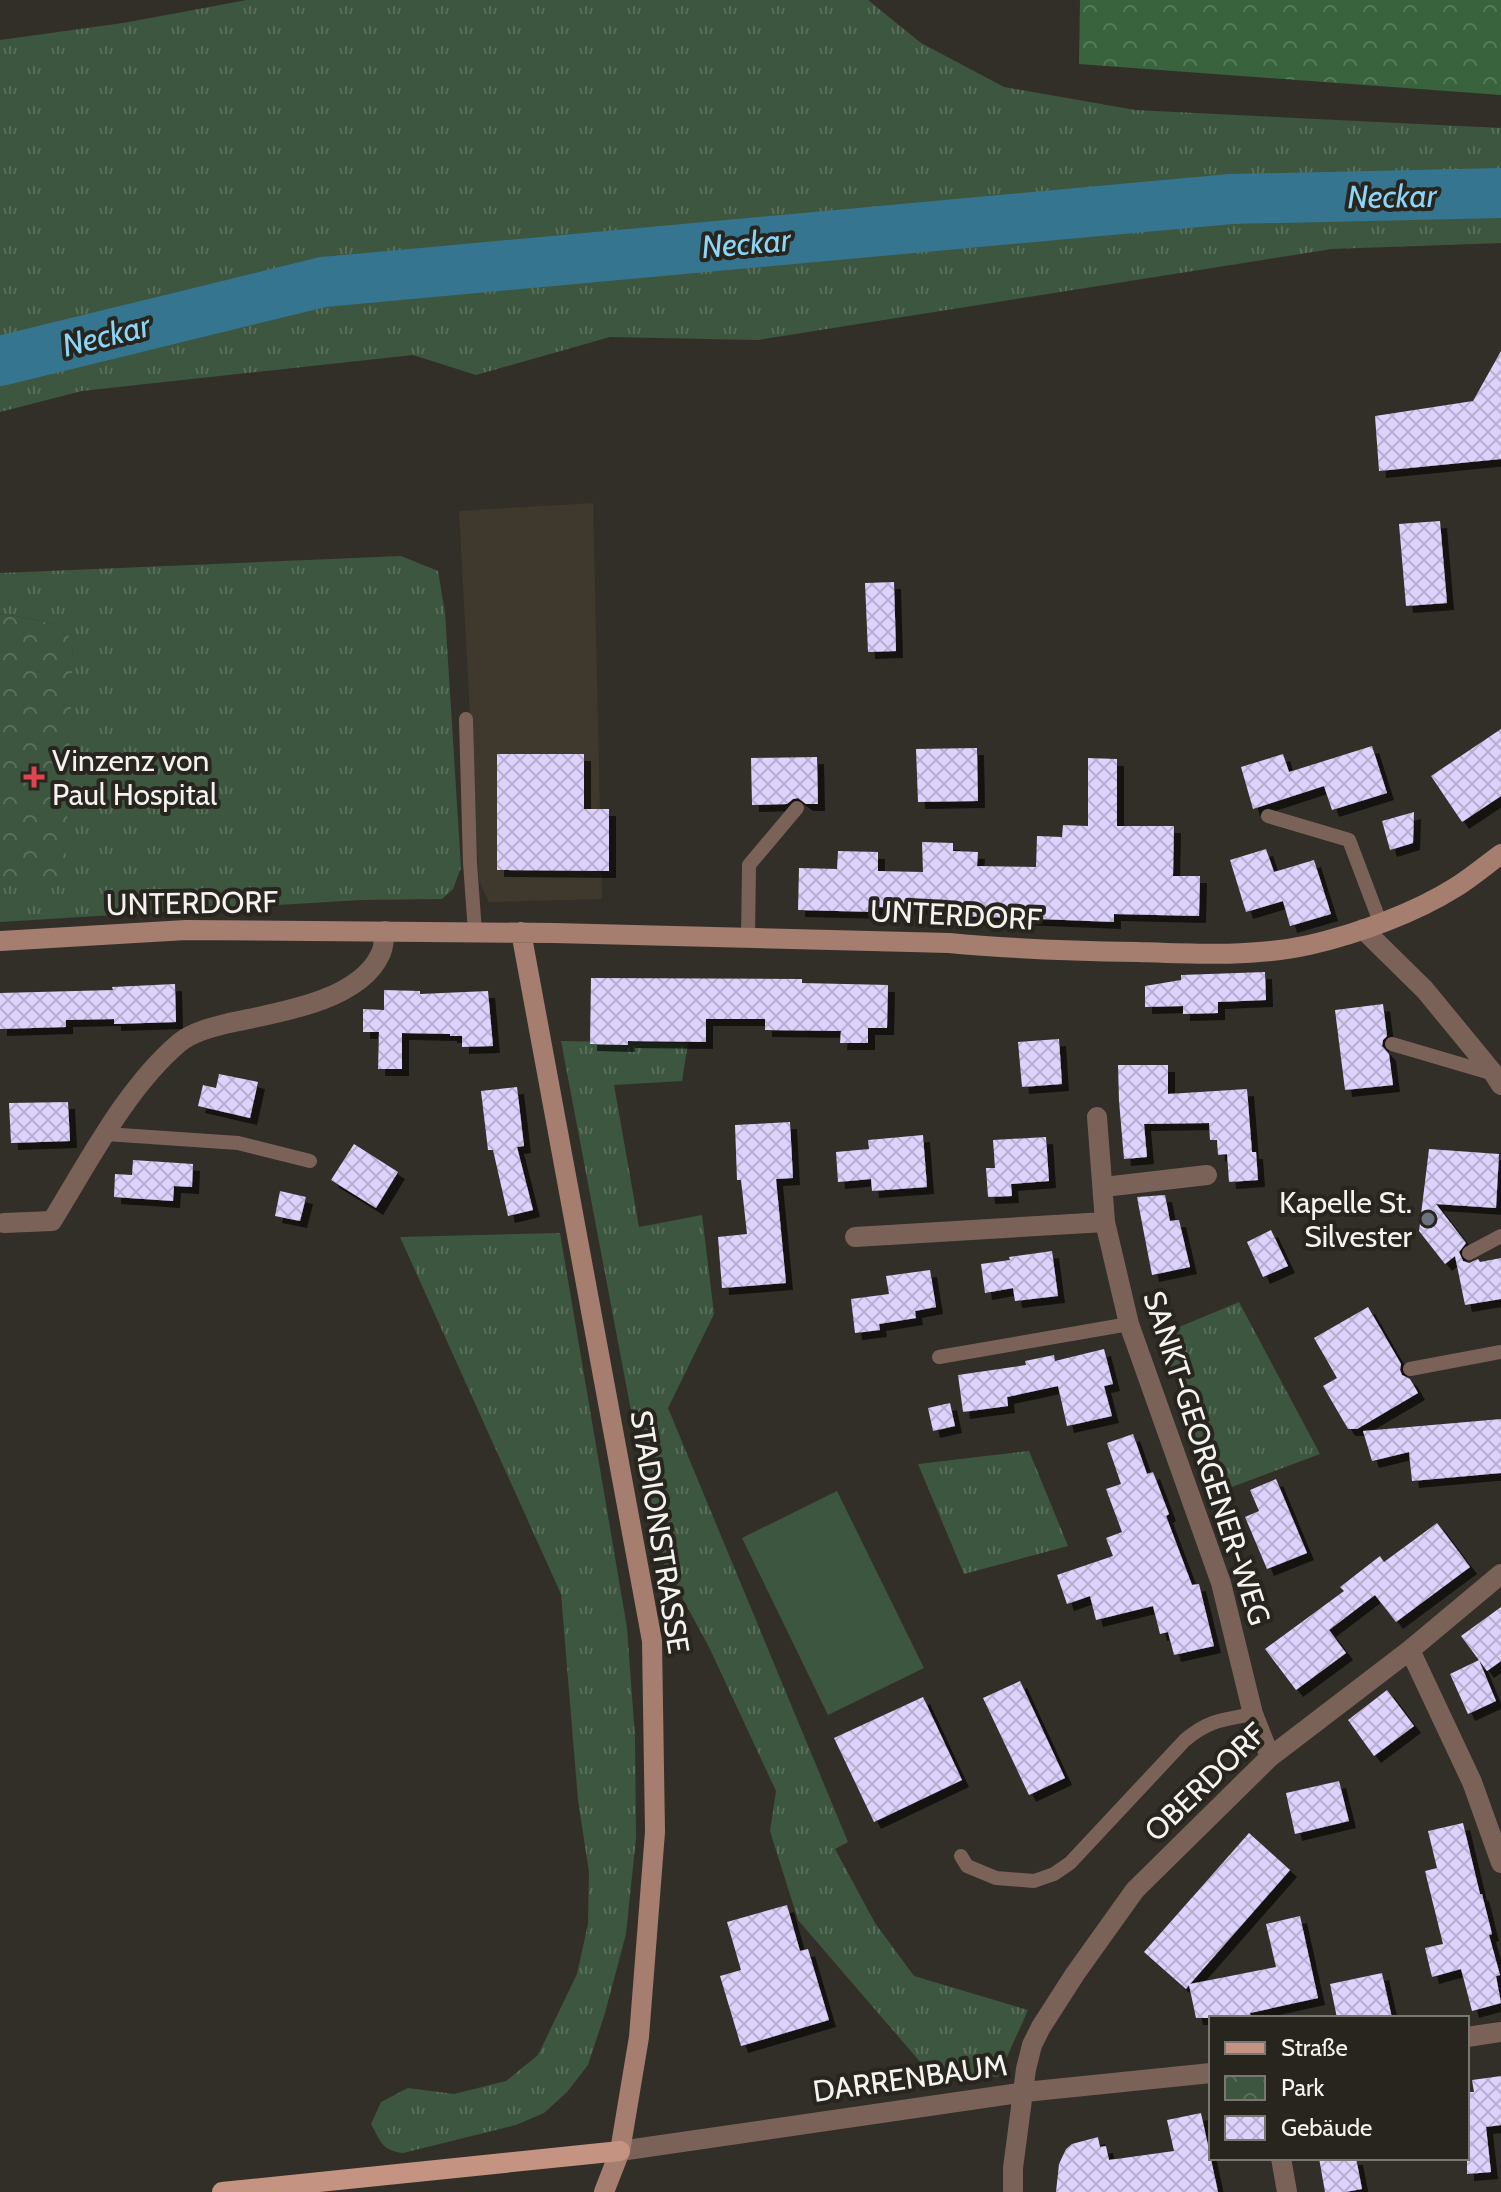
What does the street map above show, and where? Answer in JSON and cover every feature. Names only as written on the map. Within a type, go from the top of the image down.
[{"type":"main road","points":[[222,2192],[620,2151]]},
{"type":"street","name":"UNTERDORF","points":[[0,941],[186,930],[521,932],[949,943],[1012,949],[1181,954],[1250,952],[1307,945],[1371,926],[1455,888],[1501,854]]},
{"type":"street","points":[[1371,926],[1498,1080]]},
{"type":"street","points":[[4,1223],[52,1221],[141,1081],[181,1040],[209,1028],[310,1004],[351,985],[368,973],[381,954],[385,931]]},
{"type":"street","name":"STADIONSTRASSE","points":[[521,932],[652,1641],[655,1832],[639,2037],[620,2151],[604,2192]]},
{"type":"street","name":"SANKT-GEORGENER-WEG","points":[[1097,1117],[1105,1222],[1129,1324],[1221,1583],[1253,1714],[1270,1757]]},
{"type":"street","points":[[1104,1187],[1207,1175]]},
{"type":"street","points":[[855,1237],[1105,1222]]},
{"type":"street","name":"OBERDORF","points":[[1013,2192],[1013,2168],[1032,2045],[1075,1974],[1135,1890],[1270,1757],[1410,1650],[1501,1574]]},
{"type":"street","points":[[1410,1650],[1472,1782],[1501,1863]]},
{"type":"street","points":[[1469,2037],[1501,2032]]},
{"type":"street","name":"DARRENBAUM","points":[[620,2151],[1025,2092],[1209,2073]]},
{"type":"street","points":[[1281,2160],[1287,2192]]},
{"type":"lane","points":[[466,719],[475,932]]},
{"type":"lane","points":[[748,938],[749,865],[797,808]]},
{"type":"lane","points":[[1268,816],[1349,840],[1371,926]]},
{"type":"lane","points":[[1392,1044],[1498,1080]]},
{"type":"lane","points":[[106,1134],[238,1143],[310,1161]]},
{"type":"lane","points":[[1469,1253],[1501,1236]]},
{"type":"lane","points":[[939,1357],[1129,1324]]},
{"type":"lane","points":[[1410,1369],[1501,1352]]},
{"type":"lane","points":[[961,1856],[967,1866],[996,1878],[1034,1881],[1054,1874],[1070,1863],[1185,1740],[1202,1726],[1253,1714]]},
{"type":"shaded area","points":[[593,503],[602,899],[489,902],[479,881],[459,511]]},
{"type":"green space","points":[[247,0],[868,0],[921,43],[1004,87],[1135,110],[1501,128],[1501,243],[1332,249],[758,340],[610,337],[476,375],[413,355],[82,391],[0,412],[0,40],[123,23]]},
{"type":"green space","points":[[1080,0],[1501,0],[1501,95],[1079,64]]},
{"type":"green space","points":[[401,556],[438,571],[445,613],[461,868],[453,889],[442,899],[360,900],[0,922],[0,880],[71,674],[73,644],[56,624],[0,613],[0,573]]},
{"type":"green space","name":"Vinzenz von Paul Hospital","points":[[0,613],[56,624],[66,632],[73,644],[65,883],[0,881]]},
{"type":"green space","points":[[561,1041],[688,1043],[682,1081],[614,1085],[639,1227],[702,1215],[714,1314],[668,1408],[848,1842],[835,1849],[875,1923],[914,1976],[1028,2010],[998,2077],[928,2071],[798,1920],[770,1831],[776,1791],[709,1647],[658,1553]]},
{"type":"green space","points":[[560,1233],[627,1628],[635,1737],[636,1838],[626,1934],[588,2065],[567,2092],[544,2113],[516,2125],[403,2153],[396,2152],[386,2147],[371,2124],[381,2102],[408,2088],[454,2094],[506,2081],[538,2055],[577,1974],[588,1924],[589,1872],[578,1800],[561,1594],[400,1237]]},
{"type":"green space","points":[[1239,1302],[1320,1454],[1213,1494],[1160,1335]]},
{"type":"green space","points":[[1029,1451],[1068,1546],[964,1574],[918,1464]]},
{"type":"green space","points":[[837,1491],[924,1668],[828,1715],[742,1538]]},
{"type":"building","points":[[1501,351],[1501,459],[1379,471],[1375,416],[1473,401]]},
{"type":"building","points":[[1440,521],[1447,603],[1406,606],[1399,524]]},
{"type":"building","points":[[894,582],[896,651],[868,652],[865,583]]},
{"type":"building","points":[[1501,729],[1501,796],[1462,822],[1431,776]]},
{"type":"building","points":[[1372,746],[1387,793],[1332,810],[1324,786],[1253,809],[1241,767],[1283,754],[1289,772]]},
{"type":"building","points":[[977,748],[978,801],[918,802],[916,749]]},
{"type":"building","points":[[497,754],[584,754],[584,809],[609,809],[609,871],[497,870]]},
{"type":"building","points":[[817,757],[818,804],[806,804],[798,798],[787,804],[752,805],[751,758]]},
{"type":"building","points":[[1088,758],[1117,759],[1117,826],[1174,826],[1173,876],[1200,876],[1199,916],[1114,914],[1114,922],[961,916],[962,909],[877,907],[876,912],[798,910],[799,868],[837,869],[838,851],[878,852],[878,871],[923,872],[922,842],[953,843],[953,851],[978,852],[977,866],[1036,867],[1037,836],[1062,837],[1063,825],[1088,826]]},
{"type":"building","points":[[1414,812],[1413,843],[1390,850],[1382,821]]},
{"type":"building","points":[[1266,849],[1274,872],[1314,860],[1331,914],[1290,926],[1283,901],[1246,912],[1230,860]]},
{"type":"building","points":[[1265,972],[1266,1000],[1218,1002],[1218,1013],[1183,1014],[1183,1006],[1145,1007],[1145,986],[1181,980],[1181,975]]},
{"type":"building","points":[[591,978],[802,979],[802,983],[888,985],[887,1028],[868,1028],[868,1043],[840,1043],[841,1031],[765,1030],[765,1019],[706,1019],[706,1042],[590,1044]]},
{"type":"building","points":[[175,984],[176,1022],[114,1024],[114,1019],[66,1020],[66,1027],[0,1029],[0,993],[113,990],[112,987]]},
{"type":"building","points":[[384,990],[420,991],[420,994],[488,991],[493,1046],[462,1047],[462,1036],[450,1034],[402,1033],[402,1069],[378,1069],[379,1032],[363,1032],[363,1009],[384,1010]]},
{"type":"building","points":[[1383,1004],[1387,1036],[1382,1046],[1389,1054],[1393,1085],[1345,1090],[1335,1010]]},
{"type":"building","points":[[1059,1039],[1062,1084],[1022,1087],[1018,1042]]},
{"type":"building","points":[[1118,1065],[1168,1065],[1168,1094],[1247,1089],[1252,1152],[1256,1152],[1258,1180],[1229,1182],[1227,1154],[1218,1155],[1217,1140],[1210,1140],[1209,1123],[1144,1124],[1147,1157],[1124,1159]]},
{"type":"building","points":[[219,1074],[258,1082],[250,1118],[198,1106],[203,1085],[216,1088]]},
{"type":"building","points":[[517,1087],[524,1146],[517,1147],[533,1210],[508,1216],[493,1150],[488,1150],[481,1091]]},
{"type":"building","points":[[68,1102],[70,1141],[11,1143],[9,1103]]},
{"type":"building","points":[[790,1122],[793,1178],[776,1179],[786,1283],[722,1288],[718,1237],[747,1234],[741,1180],[737,1180],[735,1125]]},
{"type":"building","points":[[923,1135],[927,1187],[872,1191],[871,1179],[838,1182],[836,1152],[869,1149],[868,1140]]},
{"type":"building","points":[[1046,1137],[1049,1181],[1011,1184],[1012,1196],[988,1197],[986,1168],[995,1168],[993,1140]]},
{"type":"building","points":[[354,1144],[398,1172],[376,1208],[331,1180]]},
{"type":"building","points":[[1429,1149],[1499,1154],[1496,1208],[1436,1204],[1466,1243],[1459,1252],[1463,1261],[1469,1263],[1478,1259],[1480,1262],[1501,1258],[1501,1299],[1465,1305],[1455,1256],[1445,1264],[1419,1231]]},
{"type":"building","points":[[133,1160],[193,1164],[192,1187],[174,1186],[173,1201],[114,1197],[115,1174],[132,1175]]},
{"type":"building","points":[[280,1191],[306,1197],[300,1221],[275,1216]]},
{"type":"building","points":[[1165,1195],[1170,1221],[1179,1220],[1190,1267],[1152,1275],[1137,1197]]},
{"type":"building","points":[[1271,1230],[1288,1266],[1263,1277],[1247,1242]]},
{"type":"building","points":[[1052,1251],[1058,1296],[1015,1301],[1013,1288],[985,1293],[981,1264]]},
{"type":"building","points":[[930,1270],[936,1307],[915,1311],[916,1318],[879,1324],[880,1330],[855,1333],[851,1299],[889,1294],[886,1276]]},
{"type":"building","points":[[1368,1307],[1401,1364],[1402,1375],[1410,1379],[1418,1393],[1357,1429],[1348,1429],[1323,1386],[1337,1378],[1314,1338]]},
{"type":"building","points":[[1104,1349],[1113,1384],[1104,1386],[1112,1416],[1067,1426],[1058,1386],[1007,1397],[1008,1406],[963,1412],[958,1375],[1026,1365],[1025,1361],[1054,1355],[1055,1361]]},
{"type":"building","points":[[950,1403],[955,1426],[933,1431],[928,1408]]},
{"type":"building","points":[[1501,1419],[1501,1473],[1412,1481],[1409,1452],[1372,1461],[1363,1431]]},
{"type":"building","points":[[1133,1434],[1147,1474],[1153,1472],[1192,1585],[1199,1584],[1214,1646],[1174,1655],[1168,1632],[1160,1634],[1153,1606],[1096,1620],[1090,1596],[1067,1604],[1057,1575],[1113,1556],[1106,1538],[1122,1532],[1106,1489],[1121,1484],[1107,1443]]},
{"type":"building","points":[[1276,1479],[1307,1553],[1267,1569],[1245,1517],[1259,1511],[1250,1490]]},
{"type":"building","points":[[1437,1523],[1470,1567],[1396,1622],[1375,1595],[1329,1630],[1346,1653],[1296,1690],[1265,1649],[1344,1591],[1340,1587],[1380,1556],[1384,1562]]},
{"type":"building","points":[[1501,1607],[1501,1661],[1487,1671],[1461,1636]]},
{"type":"building","points":[[1479,1660],[1496,1701],[1468,1714],[1450,1674]]},
{"type":"building","points":[[1020,1681],[1065,1778],[1029,1795],[983,1698]]},
{"type":"building","points":[[1387,1690],[1414,1726],[1374,1756],[1348,1720]]},
{"type":"building","points":[[923,1697],[962,1780],[874,1822],[834,1738]]},
{"type":"building","points":[[1339,1781],[1349,1821],[1295,1834],[1286,1793]]},
{"type":"building","points":[[1463,1823],[1500,1975],[1496,1976],[1501,2003],[1472,2011],[1461,1969],[1432,1977],[1425,1948],[1443,1944],[1425,1871],[1437,1868],[1428,1831]]},
{"type":"building","points":[[1249,1833],[1290,1870],[1190,1984],[1276,1967],[1266,1924],[1300,1916],[1318,1998],[1250,2013],[1251,2016],[1196,2018],[1189,1985],[1186,1989],[1144,1952]]},
{"type":"building","points":[[787,1905],[800,1951],[808,1949],[829,2020],[741,2046],[720,1976],[741,1970],[727,1922]]},
{"type":"building","points":[[1382,1973],[1392,2016],[1337,2016],[1330,1984]]},
{"type":"building","points":[[1501,2076],[1501,2125],[1486,2127],[1491,2172],[1467,2174],[1469,2092],[1474,2092],[1472,2080]]},
{"type":"building","points":[[1201,2113],[1218,2192],[1056,2192],[1059,2164],[1072,2144],[1098,2137],[1100,2147],[1106,2146],[1109,2160],[1174,2151],[1167,2120]]},
{"type":"building","points":[[1319,2160],[1356,2160],[1362,2189],[1325,2192]]},
{"type":"waterway","name":"Neckar","points":[[0,361],[323,282],[1231,199],[1501,193]]},
{"type":"place","name":"Vinzenz von Paul Hospital","points":[[34,777]]},
{"type":"place","name":"Kapelle St. Silvester","points":[[1428,1219]]}]
